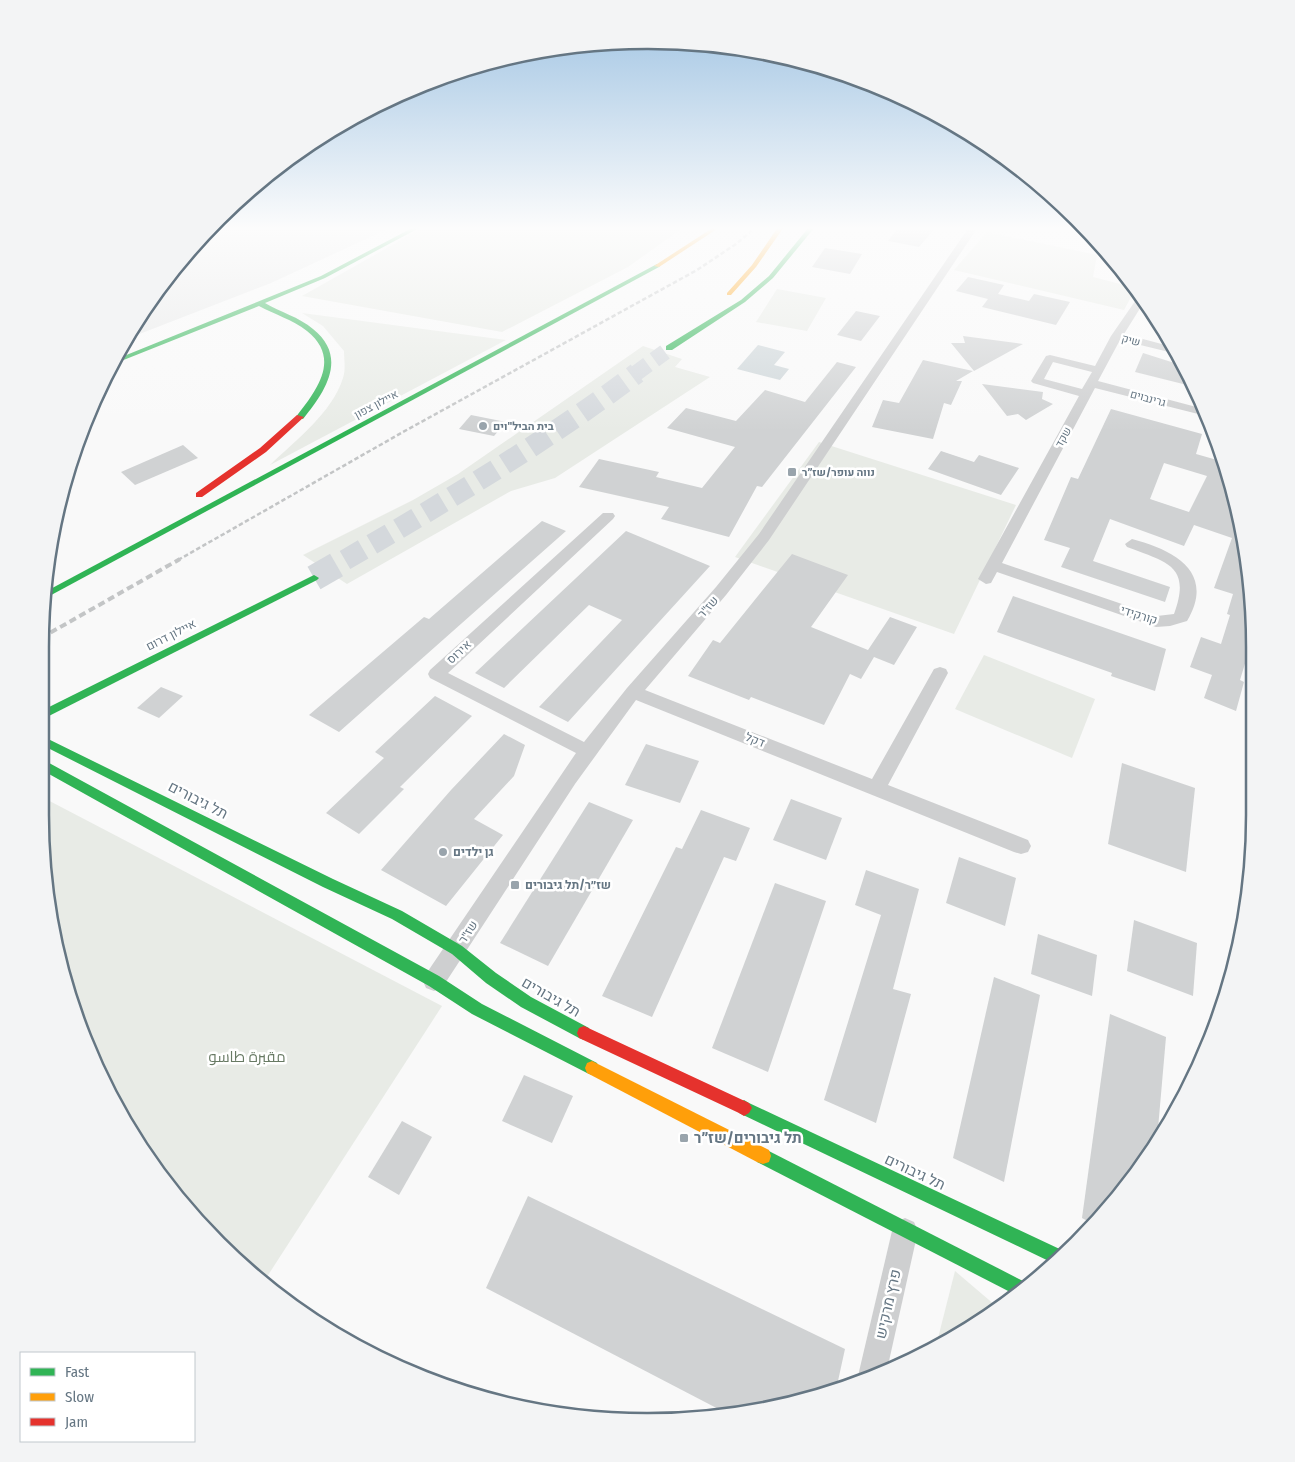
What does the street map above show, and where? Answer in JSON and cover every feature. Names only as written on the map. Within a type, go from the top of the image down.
[{"type":"main road","points":[[234,300],[248,295]]},
{"type":"main road","points":[[190,500],[245,465],[274,443],[324,387],[329,372],[330,359],[323,342],[295,320],[261,304],[257,298],[260,295]]},
{"type":"main road","points":[[123,359],[281,295]]},
{"type":"main road","name":"איילון צפון","points":[[52,592],[603,295]]},
{"type":"main road","points":[[728,295],[712,312],[667,350],[749,295]]},
{"type":"main road","points":[[53,580],[92,557]]},
{"type":"main road","name":"איילון דרום","points":[[49,712],[314,578]]},
{"type":"main road","name":"תל גיבורים","points":[[49,744],[288,863],[397,915],[457,950],[491,978],[526,1002],[572,1027],[1053,1254]]},
{"type":"main road","points":[[49,768],[434,981],[477,1009],[938,1249],[1016,1287]]},
{"type":"main road","points":[[938,1249],[1007,1293]]},
{"type":"street","name":"שז\"ר","points":[[434,981],[457,950],[587,751],[633,692],[739,571],[764,537],[927,295]]},
{"type":"street","name":"שקד","points":[[986,579],[1117,336],[1137,304]]},
{"type":"street","name":"שיק","points":[[1117,336],[1166,349]]},
{"type":"street","name":"גרינבוים","points":[[1093,381],[1194,402]]},
{"type":"street","name":"גרינבוים","points":[[1093,381],[1198,411]]},
{"type":"street","name":"אירוס","points":[[587,751],[436,674],[608,516]]},
{"type":"street","name":"קורקידי","points":[[994,564],[1156,622],[1170,622],[1181,617],[1190,597],[1190,580],[1182,568],[1170,559],[1132,544]]},
{"type":"street","points":[[877,788],[940,673]]},
{"type":"street","name":"דקל","points":[[633,692],[1021,846]]},
{"type":"street","name":"פרץ מרקיש","points":[[874,1369],[905,1231]]},
{"type":"shaded area","points":[[164,295],[239,295],[137,335]]},
{"type":"shaded area","points":[[758,345],[785,352],[774,365],[789,369],[780,380],[737,369]]},
{"type":"green space","points":[[303,295],[573,295],[502,332],[302,296]]},
{"type":"green space","points":[[773,295],[811,295],[826,298],[807,331],[756,322]]},
{"type":"green space","points":[[1061,295],[1131,295],[1124,310]]},
{"type":"green space","points":[[302,313],[506,340],[270,465],[302,436],[322,414],[338,391],[344,375],[344,351],[323,326]]},
{"type":"green space","points":[[643,346],[682,359],[675,367],[710,377],[555,478],[511,491],[347,584],[303,555],[413,500],[458,474]]},
{"type":"green space","points":[[819,442],[1016,505],[954,634],[735,557]]},
{"type":"green space","points":[[984,655],[1095,699],[1072,758],[955,709]]},
{"type":"green space","name":"مقبرة طاسو","points":[[49,801],[442,1006],[267,1277],[224,1238],[172,1179],[129,1114],[110,1079],[94,1044],[81,1007],[60,931],[50,854]]},
{"type":"green space","points":[[955,1271],[993,1303],[938,1338]]},
{"type":"building","points":[[973,295],[1003,295],[1029,301],[1033,295],[1040,295],[1070,302],[1056,325],[982,307],[988,299]]},
{"type":"building","points":[[856,311],[880,316],[861,341],[837,335]]},
{"type":"building","points":[[963,336],[1023,344],[974,371],[951,343],[965,343]]},
{"type":"building","points":[[1143,353],[1174,363],[1186,385],[1135,372]]},
{"type":"building","points":[[923,360],[973,371],[956,381],[962,381],[951,405],[944,403],[933,439],[872,427],[883,400],[899,403]]},
{"type":"building","points":[[837,362],[856,367],[762,487],[757,486],[729,537],[661,519],[669,507],[579,487],[599,459],[659,472],[656,477],[702,488],[735,447],[667,428],[686,408],[736,421],[765,390],[805,402]]},
{"type":"building","points":[[982,384],[1043,392],[1042,399],[1053,404],[1026,420],[1018,414],[1007,416]]},
{"type":"building","points":[[1111,409],[1202,434],[1196,454],[1215,460],[1235,531],[1241,569],[1245,608],[1246,660],[1240,680],[1244,682],[1236,711],[1204,698],[1212,675],[1190,667],[1201,637],[1221,644],[1230,615],[1227,614],[1233,594],[1214,588],[1232,538],[1194,525],[1184,546],[1110,519],[1093,561],[1170,587],[1165,602],[1061,567],[1070,548],[1044,540],[1071,477],[1078,479]],"holes":[[[1164,463],[1207,476],[1189,512],[1150,499]]]},
{"type":"building","name":"בית הביל\"וים","points":[[471,415],[506,422],[494,436],[459,429]]},
{"type":"building","points":[[183,445],[198,458],[135,485],[121,472]]},
{"type":"building","points":[[941,451],[974,462],[979,455],[1019,468],[1001,495],[928,469]]},
{"type":"building","points":[[542,521],[566,531],[339,732],[309,715],[424,617],[429,619]]},
{"type":"building","points":[[626,531],[710,566],[568,722],[539,707],[622,620],[589,605],[504,688],[475,673]]},
{"type":"building","points":[[792,554],[848,575],[811,627],[868,650],[890,617],[917,627],[894,665],[874,657],[861,679],[850,674],[824,725],[751,697],[749,700],[688,676],[713,640],[720,643]]},
{"type":"building","points":[[1013,596],[1166,649],[1155,691],[1111,676],[1112,673],[997,632]]},
{"type":"building","points":[[161,687],[183,696],[159,718],[137,708]]},
{"type":"building","points":[[435,696],[472,716],[400,787],[404,789],[359,834],[326,813],[384,758],[375,752]]},
{"type":"building","name":"גן ילדים","points":[[504,734],[525,745],[514,776],[474,819],[503,835],[446,906],[381,870],[451,790]]},
{"type":"building","points":[[646,744],[699,761],[680,803],[625,785]]},
{"type":"building","points":[[1122,763],[1195,788],[1186,872],[1108,844]]},
{"type":"building","points":[[791,799],[842,818],[826,860],[773,840]]},
{"type":"building","points":[[589,802],[633,820],[548,966],[500,943]]},
{"type":"building","points":[[701,810],[750,828],[736,861],[724,857],[652,1017],[602,996],[676,847],[682,849]]},
{"type":"building","points":[[959,857],[1016,878],[1005,926],[946,903]]},
{"type":"building","points":[[866,870],[919,889],[893,989],[911,994],[876,1123],[824,1100],[881,915],[855,905]]},
{"type":"building","points":[[775,883],[826,901],[768,1072],[712,1048]]},
{"type":"building","points":[[1134,920],[1197,943],[1193,996],[1127,971]]},
{"type":"building","points":[[1038,934],[1097,955],[1092,996],[1031,974]]},
{"type":"building","points":[[994,977],[1040,995],[1004,1182],[953,1158]]},
{"type":"building","points":[[1110,1014],[1166,1037],[1158,1126],[1123,1179],[1087,1221],[1082,1218]]},
{"type":"building","points":[[524,1075],[573,1096],[552,1143],[502,1121]]},
{"type":"building","points":[[402,1121],[432,1137],[399,1195],[368,1177]]},
{"type":"building","points":[[528,1196],[845,1349],[838,1382],[764,1402],[718,1409],[486,1288]]},
{"type":"tunnel","points":[[635,374],[665,352]]},
{"type":"tunnel","points":[[345,560],[457,494],[530,448],[637,373]]},
{"type":"tunnel","points":[[314,578],[347,559]]},
{"type":"railway","points":[[178,560],[403,432],[651,295]]},
{"type":"railway","points":[[49,633],[180,559]]},
{"type":"traffic: fast","points":[[123,358],[278,295]]},
{"type":"traffic: fast","points":[[52,592],[603,295]]},
{"type":"traffic: fast","points":[[669,348],[750,295]]},
{"type":"traffic: fast","points":[[261,304],[310,330],[320,340],[326,351],[328,362],[327,374],[323,385],[300,417]]},
{"type":"traffic: fast","points":[[49,712],[314,578]]},
{"type":"traffic: fast","points":[[49,744],[328,883],[397,915],[457,950],[491,978],[526,1002],[584,1033]]},
{"type":"traffic: fast","points":[[49,768],[434,981],[477,1009],[592,1068]]},
{"type":"traffic: fast","points":[[744,1108],[1053,1254]]},
{"type":"traffic: fast","points":[[763,1156],[1016,1287]]},
{"type":"traffic: slow","points":[[592,1068],[763,1156]]},
{"type":"traffic: jam","points":[[199,495],[263,450],[300,417]]},
{"type":"traffic: jam","points":[[584,1033],[744,1108]]},
{"type":"place","name":"בית הביל\"וים","points":[[483,426]]},
{"type":"place","name":"נווה עופר/שז״ר","points":[[792,472]]},
{"type":"place","name":"גן ילדים","points":[[443,852]]},
{"type":"place","name":"שז״ר/תל גיבורים","points":[[515,885]]},
{"type":"place","name":"תל גיבורים/שז״ר","points":[[684,1138]]}]
